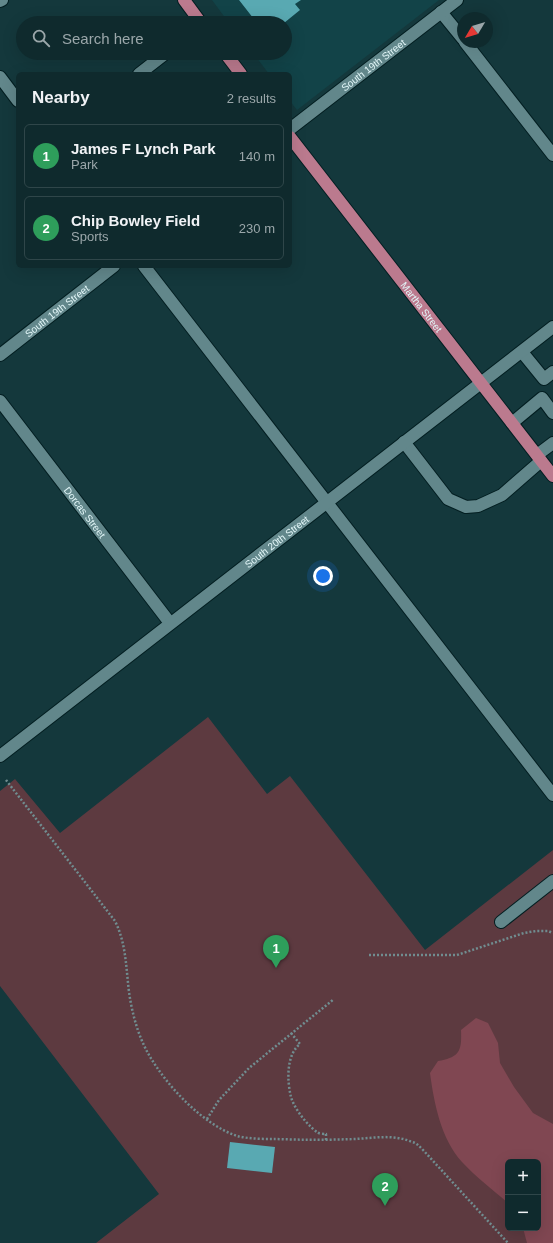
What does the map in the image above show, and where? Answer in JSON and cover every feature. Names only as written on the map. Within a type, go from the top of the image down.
[{"type":"main road","points":[[184,0],[197,16]]},
{"type":"main road","points":[[230,60],[239,72]]},
{"type":"main road","name":"Martha Street","points":[[292,140],[553,476]]},
{"type":"street","name":"South 19th Street","points":[[292,127],[456,0]]},
{"type":"street","points":[[442,12],[457,31]]},
{"type":"street","points":[[470,48],[553,155]]},
{"type":"street","points":[[142,72],[157,60]]},
{"type":"street","points":[[0,77],[16,98]]},
{"type":"street","name":"South 19th Street","points":[[0,355],[111,268]]},
{"type":"street","points":[[146,268],[553,795]]},
{"type":"street","name":"South 20th Street","points":[[0,756],[553,327]]},
{"type":"street","points":[[512,423],[542,398],[548,376],[522,352]]},
{"type":"street","points":[[542,398],[553,413]]},
{"type":"street","name":"Dorcas Street","points":[[0,401],[170,623]]},
{"type":"street","points":[[404,442],[448,499],[466,507],[478,506],[502,495],[553,443]]},
{"type":"street","points":[[501,922],[553,881]]},
{"type":"path","points":[[6,780],[115,921],[123,943],[132,1008],[137,1026],[149,1054],[173,1088],[188,1103],[222,1130],[238,1136],[261,1139],[326,1140],[389,1137],[414,1142],[424,1150],[508,1243]]},
{"type":"path","points":[[369,955],[456,955],[524,933],[536,931],[548,931],[553,933]]},
{"type":"path","points":[[207,1119],[219,1100],[260,1058],[334,999]]},
{"type":"path","points":[[291,1033],[300,1044],[295,1048],[290,1061],[289,1080],[292,1098],[299,1113],[317,1132],[326,1134],[326,1140]]},
{"type":"shaded area","points":[[212,0],[439,0],[297,110],[292,104],[292,72],[267,72],[258,60],[292,60],[292,16],[224,16]]},
{"type":"shaded area","points":[[208,717],[267,794],[290,776],[425,950],[553,850],[553,1243],[96,1243],[159,1194],[0,986],[0,791],[15,779],[60,833]]},
{"type":"shaded area","points":[[476,1018],[488,1023],[498,1043],[500,1063],[514,1087],[533,1113],[553,1124],[553,1243],[527,1243],[524,1231],[541,1231],[541,1159],[505,1159],[505,1200],[462,1162],[449,1143],[444,1132],[436,1108],[430,1073],[438,1061],[451,1058],[458,1052],[461,1044],[461,1030]]},
{"type":"building","points":[[239,0],[301,0],[295,4],[300,10],[292,16],[252,16]]},
{"type":"building","points":[[230,1142],[275,1147],[272,1173],[227,1168]]},
{"type":"place","name":"James F Lynch Park","points":[[276,968]]},
{"type":"place","name":"Chip Bowley Field","points":[[385,1206]]}]
